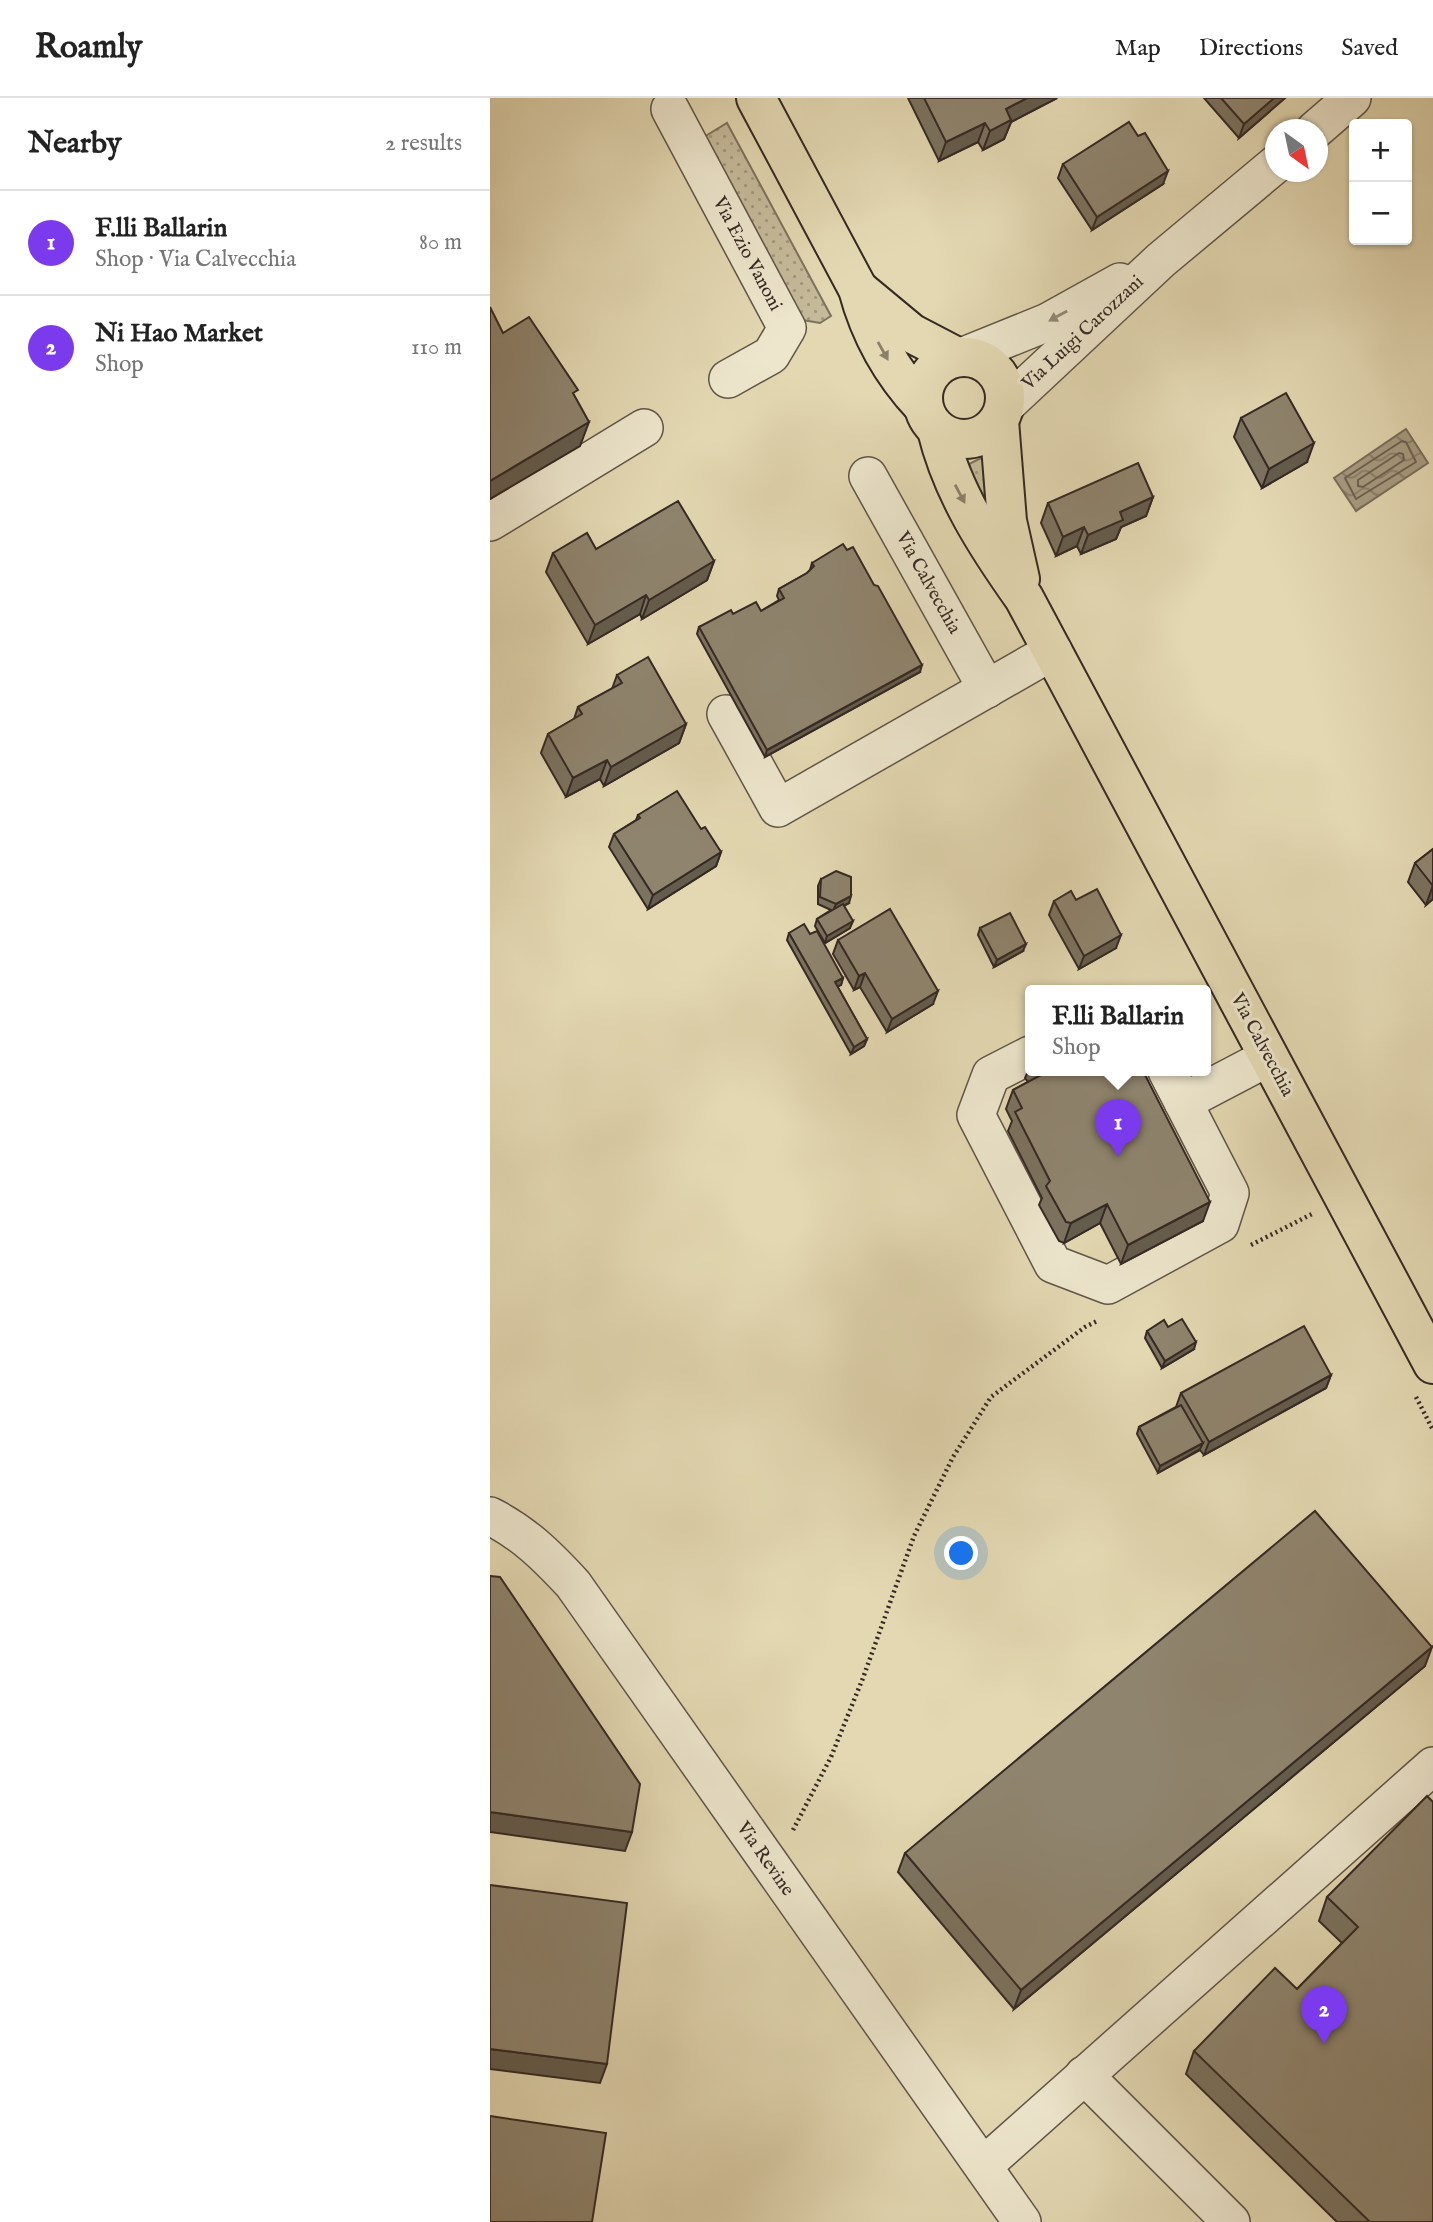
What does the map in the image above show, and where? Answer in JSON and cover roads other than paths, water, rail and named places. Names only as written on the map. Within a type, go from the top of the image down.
[{"type":"main road","name":"Via Calvecchia","points":[[756,98],[858,289],[867,322],[900,381],[930,418],[946,468],[992,553],[1024,598],[1053,651],[1433,1364]]},
{"type":"main road","name":"Via Calvecchia","points":[[858,289],[911,333],[961,357]]},
{"type":"main road","points":[[961,357],[976,358],[996,372],[1005,394],[1002,413],[977,437],[963,440],[930,418],[926,381],[934,369],[961,357]]},
{"type":"main road","name":"Via Calvecchia","points":[[1002,413],[1007,521],[1024,598]]},
{"type":"street","points":[[1328,119],[1352,98]]},
{"type":"street","name":"Via Ezio Vanoni","points":[[674,102],[787,328],[771,355],[728,379]]},
{"type":"street","name":"Via Luigi Carozzani","points":[[1002,413],[1161,260],[1265,173]]},
{"type":"street","name":"Via Luigi Carozzani","points":[[961,357],[1048,322],[1161,260]]},
{"type":"street","points":[[490,522],[644,428]]},
{"type":"street","name":"Via Calvecchia","points":[[868,476],[987,689]]},
{"type":"street","points":[[726,714],[778,808],[1053,651]]},
{"type":"street","points":[[1211,1076],[1269,1057]]},
{"type":"street","points":[[1025,1058],[991,1075],[976,1115],[1053,1264],[1108,1285],[1220,1224],[1230,1194],[1175,1087],[1209,1076]]},
{"type":"street","name":"Via Revine","points":[[490,1516],[517,1530],[573,1584],[1022,2222]]},
{"type":"street","points":[[983,2166],[1429,1777]]},
{"type":"street","points":[[1084,2076],[1231,2222]]},
{"type":"water","points":[[1406,429],[1428,463],[1356,511],[1334,478]]},
{"type":"place","name":"F.lli Ballarin","points":[[1118,1157]]},
{"type":"place","name":"Ni Hao Market","points":[[1324,2044]]}]
